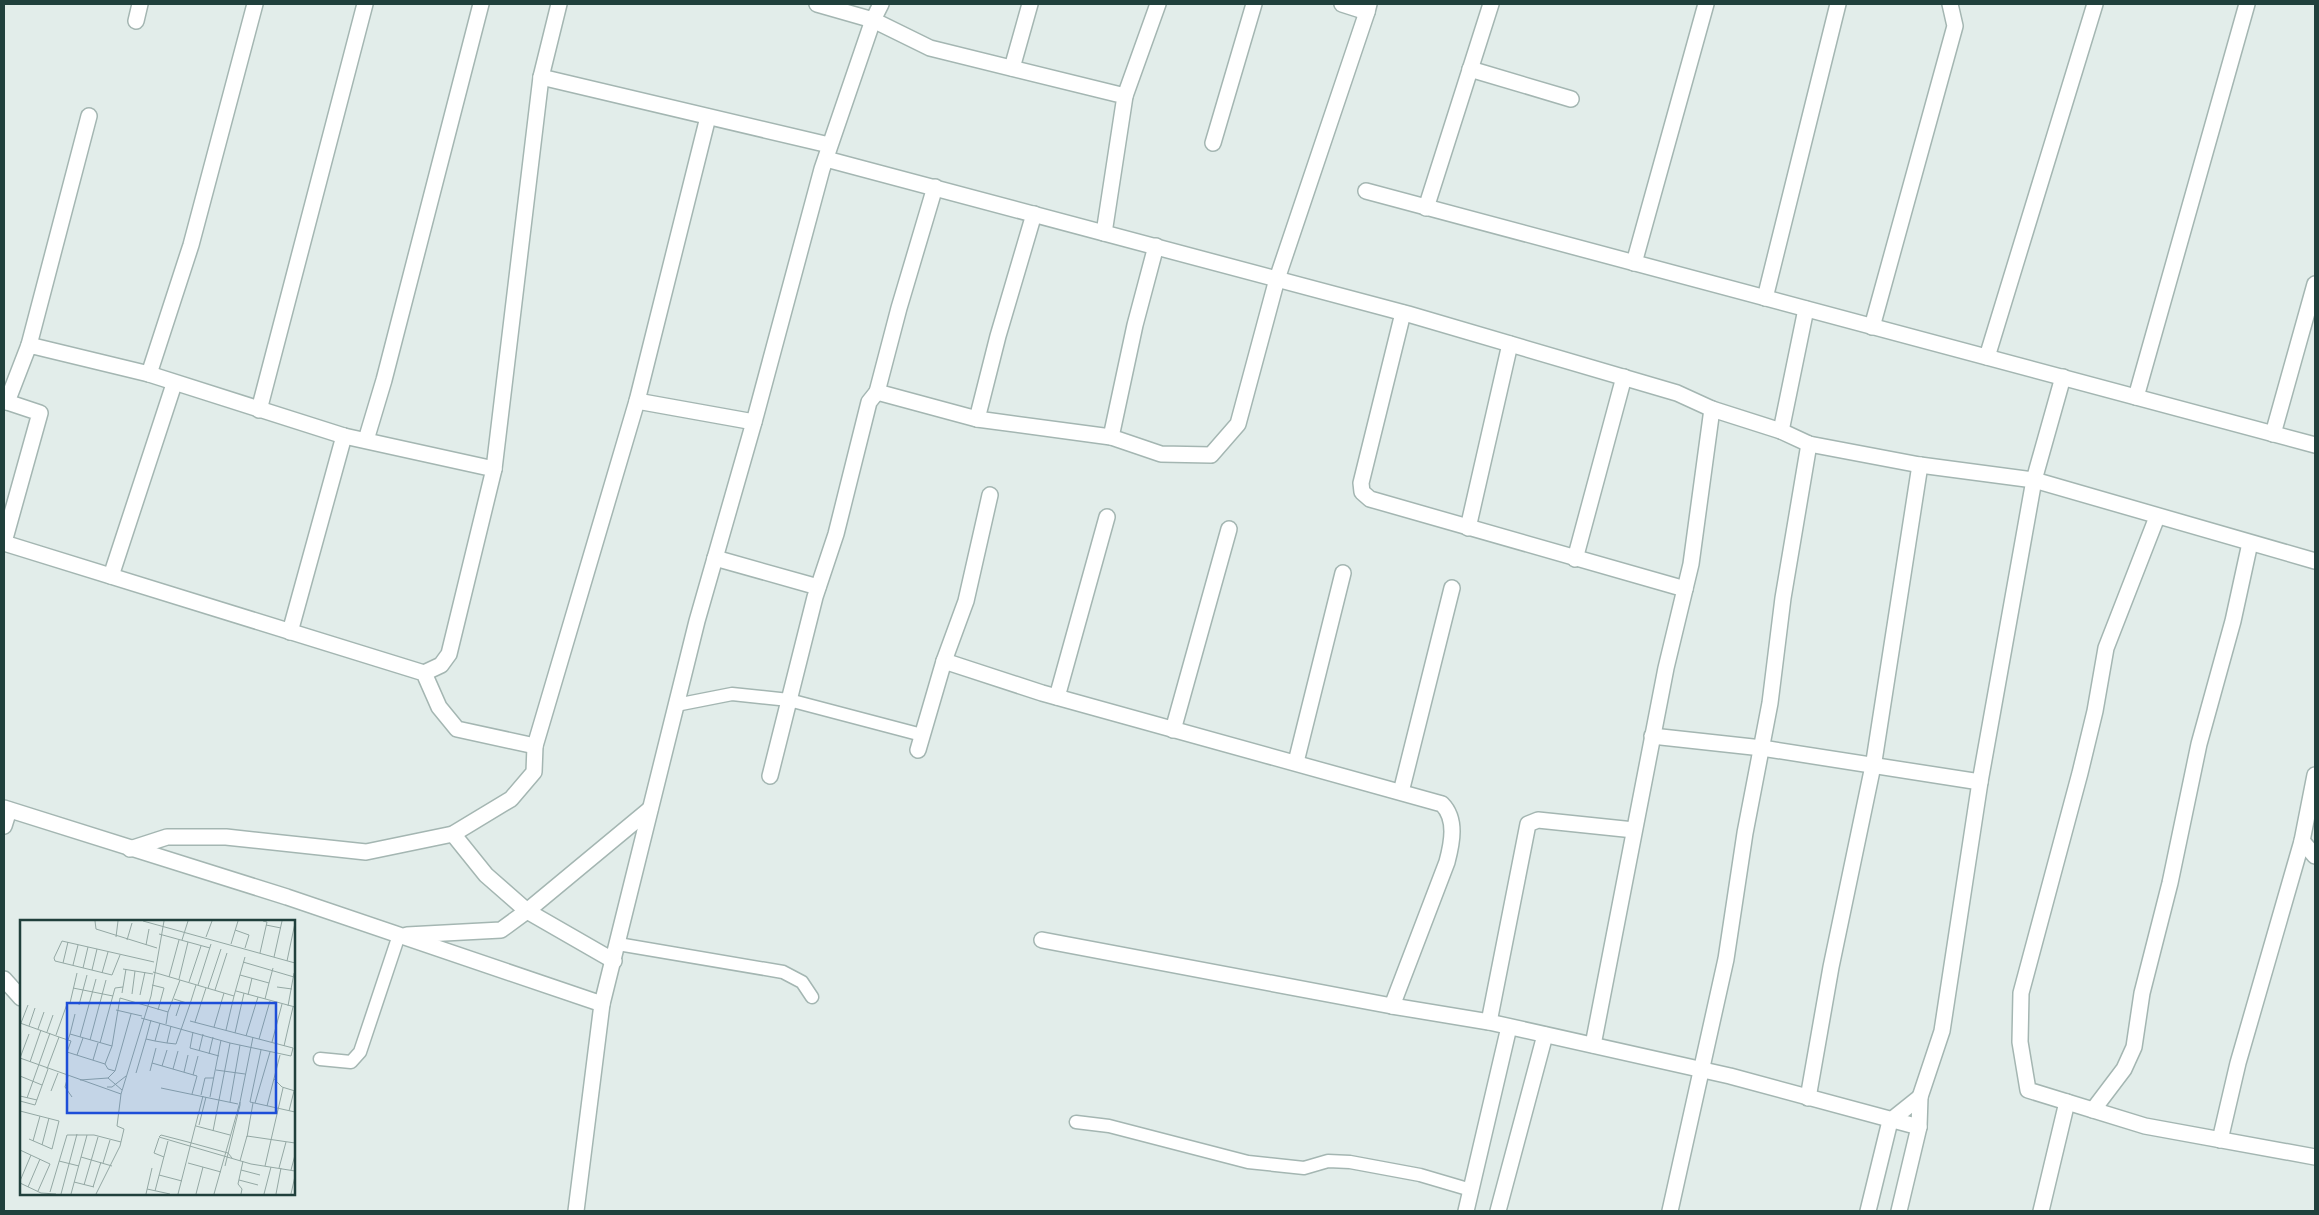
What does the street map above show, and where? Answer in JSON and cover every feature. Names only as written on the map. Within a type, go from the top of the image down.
[{"type":"street","points":[[136,21],[140,4]]},
{"type":"street","points":[[148,374],[191,245],[255,4]]},
{"type":"street","points":[[259,410],[365,4]]},
{"type":"street","points":[[366,440],[384,380],[481,4]]},
{"type":"street","points":[[89,116],[29,345],[6,402],[40,413],[4,542],[424,673],[441,665],[449,654],[494,470],[541,77],[560,4]]},
{"type":"street","points":[[817,4],[873,20],[930,48],[1125,96]]},
{"type":"street","points":[[576,1211],[602,1004],[676,705],[828,152],[873,20],[881,4]]},
{"type":"street","points":[[1012,68],[1030,4]]},
{"type":"street","points":[[1104,233],[1125,96],[1158,4]]},
{"type":"street","points":[[1213,143],[1254,4]]},
{"type":"street","points":[[877,392],[977,419],[1111,437],[1161,454],[1211,455],[1238,424],[1277,279],[1368,8],[1342,4]]},
{"type":"street","points":[[1426,208],[1491,4]]},
{"type":"street","points":[[1634,263],[1706,4]]},
{"type":"street","points":[[1765,298],[1838,4]]},
{"type":"street","points":[[1872,326],[1955,26],[1950,4]]},
{"type":"street","points":[[1986,357],[2095,4]]},
{"type":"street","points":[[2136,397],[2247,4]]},
{"type":"street","points":[[1470,69],[1571,99]]},
{"type":"street","points":[[541,77],[708,116],[935,187],[1403,313],[1677,393],[1712,409],[1781,431],[1809,444],[1920,465],[2034,480],[2315,561]]},
{"type":"street","points":[[130,849],[167,837],[226,837],[366,852],[453,834],[511,799],[534,772],[535,746],[637,401],[708,116]]},
{"type":"street","points":[[770,776],[818,587],[836,534],[869,402],[877,392],[899,308],[935,187]]},
{"type":"street","points":[[1366,191],[2315,445]]},
{"type":"street","points":[[977,419],[998,336],[1034,214]]},
{"type":"street","points":[[1111,437],[1135,325],[1156,246]]},
{"type":"street","points":[[2273,434],[2315,284]]},
{"type":"street","points":[[1781,431],[1806,309]]},
{"type":"street","points":[[1403,313],[1361,483],[1362,492],[1370,499],[1685,589]]},
{"type":"street","points":[[1468,528],[1510,344]]},
{"type":"street","points":[[29,345],[148,374],[174,384],[344,436],[494,470]]},
{"type":"street","points":[[1575,559],[1624,377]]},
{"type":"street","points":[[1899,1211],[1919,1127],[1920,1097],[1942,1031],[1980,782],[2034,480],[2063,377]]},
{"type":"street","points":[[111,576],[174,384]]},
{"type":"street","points":[[637,401],[754,422]]},
{"type":"street","points":[[1593,1045],[1652,736],[1691,564],[1712,409]]},
{"type":"street","points":[[290,632],[344,436]]},
{"type":"street","points":[[1670,1211],[1703,1070],[1726,959],[1745,833],[1770,703],[1783,598],[1809,444]]},
{"type":"street","points":[[1808,1098],[1832,967],[1873,766],[1920,465]]},
{"type":"street","points":[[918,750],[944,661],[966,601],[990,494]]},
{"type":"street","points":[[1057,698],[1107,517]]},
{"type":"street","points":[[2157,517],[2106,648],[2080,773],[2021,993],[2020,1042],[2028,1090],[2145,1126],[2315,1157]]},
{"type":"street","points":[[1173,730],[1229,529]]},
{"type":"street","points":[[2093,1110],[2124,1069],[2134,1047],[2142,993],[2170,883],[2199,744],[2233,621],[2250,543]]},
{"type":"street","points":[[715,558],[818,587]]},
{"type":"street","points":[[1296,762],[1344,574]]},
{"type":"street","points":[[1402,792],[1452,588]]},
{"type":"street","points":[[944,661],[1057,698],[1296,762],[1442,804],[1449,811],[1452,825],[1451,845],[1447,862],[1392,1006]]},
{"type":"street","points":[[424,673],[439,707],[457,729],[535,746]]},
{"type":"street","points":[[1652,736],[1762,748],[1980,782]]},
{"type":"street","points":[[2220,1140],[2238,1063],[2302,841],[2315,775]]},
{"type":"street","points":[[4,826],[6,809],[287,897],[602,1004]]},
{"type":"street","points":[[399,935],[501,930],[527,911],[650,809]]},
{"type":"street","points":[[1490,1022],[1528,824],[1538,820],[1634,830]]},
{"type":"street","points":[[453,834],[486,875],[527,911],[614,961]]},
{"type":"street","points":[[2302,841],[2315,856]]},
{"type":"street","points":[[1042,940],[1392,1006],[1490,1022],[1703,1070],[1890,1121],[1919,1127]]},
{"type":"street","points":[[4,979],[20,997]]},
{"type":"street","points":[[1466,1211],[1510,1027]]},
{"type":"street","points":[[1498,1211],[1545,1035]]},
{"type":"street","points":[[1868,1211],[1890,1121],[1920,1097]]},
{"type":"street","points":[[2042,1211],[2067,1102]]},
{"type":"lane","points":[[676,705],[732,694],[789,700],[922,735]]},
{"type":"lane","points":[[320,1059],[351,1062],[360,1052],[399,935]]},
{"type":"lane","points":[[618,944],[783,972],[802,982],[812,997]]},
{"type":"lane","points":[[1076,1122],[1109,1126],[1248,1162],[1304,1168],[1328,1160],[1350,1162],[1420,1175],[1471,1190]]}]
